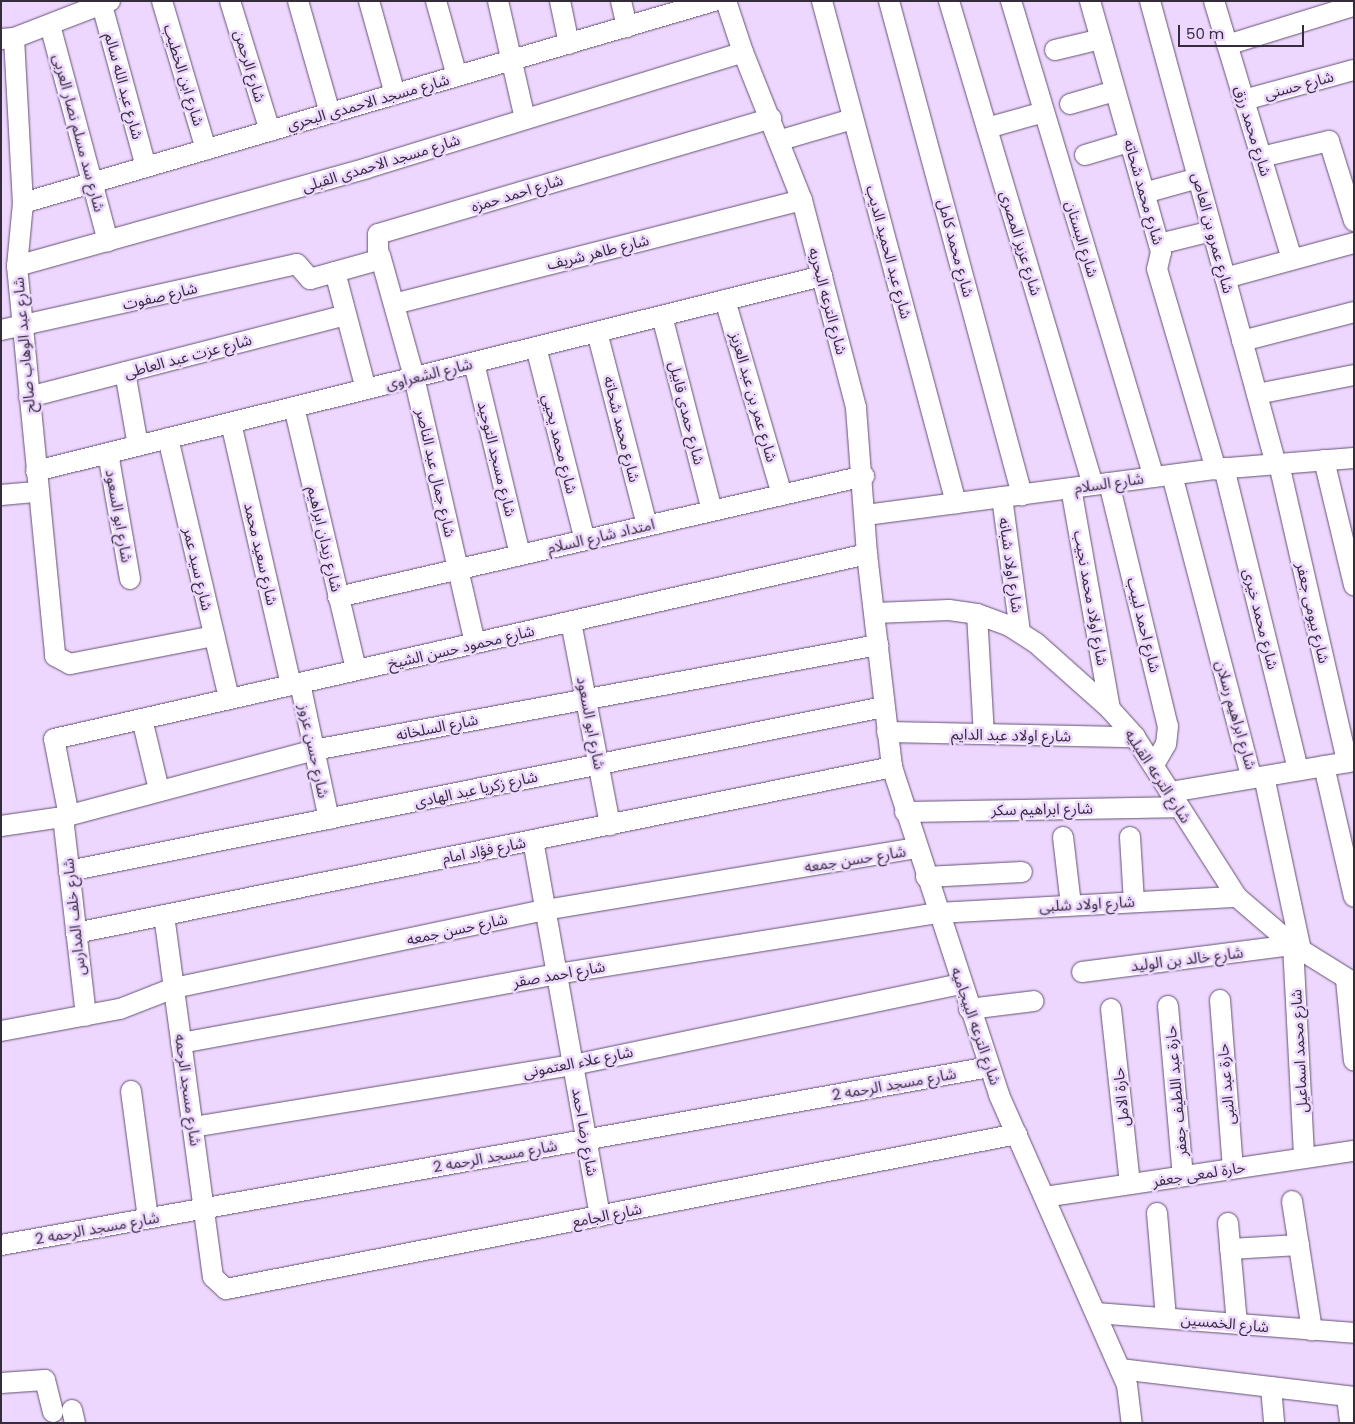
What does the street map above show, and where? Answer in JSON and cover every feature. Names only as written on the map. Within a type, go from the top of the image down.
[{"type":"street","name":"شارع ابن الخطيب","points":[[162,1],[206,150]]},
{"type":"street","name":"شارع الرحمن","points":[[230,1],[270,131]]},
{"type":"street","points":[[298,1],[330,113]]},
{"type":"street","points":[[369,1],[395,94]]},
{"type":"street","points":[[436,1],[457,76]]},
{"type":"street","points":[[498,1],[525,119]]},
{"type":"street","points":[[560,1],[569,44]]},
{"type":"street","points":[[622,1],[627,27]]},
{"type":"street","name":"شارع مسجد الاحمدى البحري","points":[[23,203],[714,1]]},
{"type":"street","name":"شارع الترعه البحريه","points":[[726,1],[743,52],[781,140],[802,200],[856,408],[864,476],[867,554],[875,613]]},
{"type":"street","name":"شارع عبد الحميد الديب","points":[[822,1],[956,503]]},
{"type":"street","name":"شارع محمد كامل","points":[[889,1],[1022,495]]},
{"type":"street","name":"شارع عزيز المصرى","points":[[949,1],[987,128],[1101,484]]},
{"type":"street","name":"شارع البستان","points":[[1011,1],[1044,112],[1163,476]]},
{"type":"street","name":"شارع محمد شحاته","points":[[1090,1],[1161,255],[1157,269],[1220,468]]},
{"type":"street","name":"شارع عمرو بن العاص","points":[[1150,1],[1242,341],[1278,464]]},
{"type":"street","name":"شارع محمد رزق","points":[[1214,1],[1292,260]]},
{"type":"street","points":[[1228,45],[1353,7],[1352,1]]},
{"type":"street","points":[[8,39],[106,3]]},
{"type":"street","name":"شارع عبد الله سالم","points":[[106,3],[146,167]]},
{"type":"street","name":"شارع سد مسلم نصار العربى","points":[[50,25],[108,241]]},
{"type":"street","name":"شارع عبد الوهاب صالح","points":[[8,39],[9,108],[23,203],[12,261],[22,328],[53,651],[59,660],[70,664],[214,636]]},
{"type":"street","points":[[1055,50],[1100,39]]},
{"type":"street","name":"شارع مسجد الاحمدى القبلى","points":[[12,261],[108,241],[525,119],[743,52]]},
{"type":"street","name":"شارع حسنى","points":[[1244,100],[1354,70]]},
{"type":"street","points":[[1070,104],[1115,91]]},
{"type":"street","points":[[987,128],[1044,112]]},
{"type":"street","name":"شارع احمد حمزه","points":[[380,255],[378,234],[771,118]]},
{"type":"street","points":[[781,140],[853,119]]},
{"type":"street","points":[[1261,157],[1324,140],[1331,144],[1354,221]]},
{"type":"street","points":[[1085,155],[1129,142]]},
{"type":"street","points":[[1144,192],[1198,178]]},
{"type":"street","name":"شارع طاهر شريف","points":[[394,304],[802,200]]},
{"type":"street","points":[[1158,244],[1212,231]]},
{"type":"street","points":[[1225,278],[1354,243]]},
{"type":"street","points":[[366,389],[335,272],[378,260],[380,255]]},
{"type":"street","name":"شارع جمال عبد الناصر","points":[[380,255],[414,377],[475,643]]},
{"type":"street","name":"شارع صفوت","points":[[1,330],[22,328],[297,264],[307,278],[335,272]]},
{"type":"street","name":"شارع الشعراوى","points":[[36,471],[822,276]]},
{"type":"street","name":"شارع عمر بن عبد العزيز","points":[[725,300],[782,495]]},
{"type":"street","points":[[1242,341],[1354,312]]},
{"type":"street","name":"شارع عزت عبد العاطى","points":[[29,397],[346,315]]},
{"type":"street","name":"شارع حمدى قابيل","points":[[662,316],[712,511]]},
{"type":"street","name":"شارع محمد شحاته","points":[[597,332],[647,526]]},
{"type":"street","name":"شارع محمد يحيي","points":[[536,347],[585,540]]},
{"type":"street","name":"شارع مسجد التوحيد","points":[[474,362],[520,555]]},
{"type":"street","points":[[125,372],[138,446]]},
{"type":"street","points":[[1257,394],[1354,376]]},
{"type":"street","name":"شارع زيدان ابراهيم","points":[[294,407],[356,670]]},
{"type":"street","name":"شارع سعيد محمد","points":[[231,422],[296,684]]},
{"type":"street","name":"شارع سيد عمر","points":[[168,438],[229,699]]},
{"type":"street","name":"شارع ابو السعود","points":[[108,453],[130,579]]},
{"type":"street","name":"شارع السلام","points":[[866,515],[1220,468],[1354,458]]},
{"type":"street","points":[[1324,460],[1354,585]]},
{"type":"street","name":"شارع بيومى جعفر","points":[[1278,464],[1350,762]]},
{"type":"street","name":"شارع محمد خيرى","points":[[1220,468],[1298,770]]},
{"type":"street","name":"امتداد شارع السلام","points":[[338,597],[864,476]]},
{"type":"street","name":"شارع ابراهيم رسلان","points":[[1163,476],[1250,773],[1265,781],[1297,948]]},
{"type":"street","name":"شارع احمد لبيب","points":[[1101,484],[1168,726],[1166,744],[1154,764]]},
{"type":"street","name":"شارع اولاد محمد نجيب","points":[[1071,488],[1110,709]]},
{"type":"street","points":[[1,495],[38,492]]},
{"type":"street","name":"شارع اولاد شبانه","points":[[1002,497],[1020,632]]},
{"type":"street","name":"شارع محمود حسن الشيخ","points":[[54,739],[867,554]]},
{"type":"street","name":"شارع الترعه القبليه","points":[[875,613],[949,610],[977,614],[1020,632],[1110,709],[1136,737],[1237,897],[1297,948],[1350,981]]},
{"type":"street","name":"شارع الترعه البيجاميه","points":[[875,613],[892,768],[905,812],[989,1067],[1120,1369],[1133,1413],[1132,1423]]},
{"type":"street","points":[[977,614],[984,734]]},
{"type":"street","name":"شارع ابو السعود","points":[[571,622],[610,825]]},
{"type":"street","name":"شارع السلخانه","points":[[1,826],[66,817],[159,790],[314,750],[878,645]]},
{"type":"street","name":"شارع حسن عزوز","points":[[296,684],[314,750],[329,819]]},
{"type":"street","name":"شارع زكريا عبد الهادى","points":[[69,871],[884,707]]},
{"type":"street","points":[[142,719],[159,790]]},
{"type":"street","name":"شارع اولاد عبد الدايم","points":[[887,732],[1136,737]]},
{"type":"street","name":"شارع خلف المدارس","points":[[54,739],[66,817],[69,871],[86,1016]]},
{"type":"street","name":"شارع ابراهيم سكر","points":[[905,812],[1175,800],[1260,777],[1350,762]]},
{"type":"street","points":[[1324,766],[1354,897]]},
{"type":"street","name":"شارع فؤاد امام","points":[[76,932],[892,768]]},
{"type":"street","points":[[1062,837],[1071,905]]},
{"type":"street","points":[[1130,837],[1134,902]]},
{"type":"street","name":"شارع رضا احمد","points":[[533,840],[600,1216]]},
{"type":"street","name":"شارع حسن جمعه","points":[[1,1031],[120,1009],[174,988],[545,910],[917,848]]},
{"type":"street","points":[[926,877],[1022,872]]},
{"type":"street","name":"شارع اولاد شلبى","points":[[938,913],[1237,897]]},
{"type":"street","name":"شارع احمد صقر","points":[[181,1043],[557,974],[938,913]]},
{"type":"street","name":"شارع مسجد الرحمه","points":[[164,915],[212,1265]]},
{"type":"street","name":"شارع خالد بن الوليد","points":[[1082,972],[1297,948]]},
{"type":"street","name":"شارع محمد اسماعيل","points":[[1297,948],[1304,1158]]},
{"type":"street","points":[[1350,981],[1354,1061]]},
{"type":"street","name":"شارع علاء العتمونى","points":[[193,1126],[573,1065],[961,984]]},
{"type":"street","name":"حارة عبد النبى","points":[[1220,1000],[1233,1168]]},
{"type":"street","points":[[969,1009],[1034,1001]]},
{"type":"street","name":"حارة عبد اللطيف جعفر","points":[[1168,1006],[1183,1176]]},
{"type":"street","name":"حارة الامل","points":[[1111,1009],[1130,1184]]},
{"type":"street","name":"شارع مسجد الرحمه 2","points":[[1,1245],[989,1067]]},
{"type":"street","points":[[131,1090],[148,1218]]},
{"type":"street","name":"شارع الجامع","points":[[212,1265],[216,1282],[232,1290],[1017,1134]]},
{"type":"street","name":"حارة لمعى جعفر","points":[[1045,1197],[1354,1151]]},
{"type":"street","points":[[1292,1201],[1312,1330]]},
{"type":"street","points":[[1157,1213],[1166,1318]]},
{"type":"street","points":[[1228,1223],[1237,1324]]},
{"type":"street","points":[[1230,1249],[1299,1245]]},
{"type":"street","name":"شارع الخمسين","points":[[1096,1313],[1354,1333]]},
{"type":"street","points":[[1120,1369],[1351,1397],[1350,1423]]},
{"type":"street","points":[[1,1383],[45,1380],[67,1415]]},
{"type":"street","points":[[1271,1387],[1274,1423]]}]
